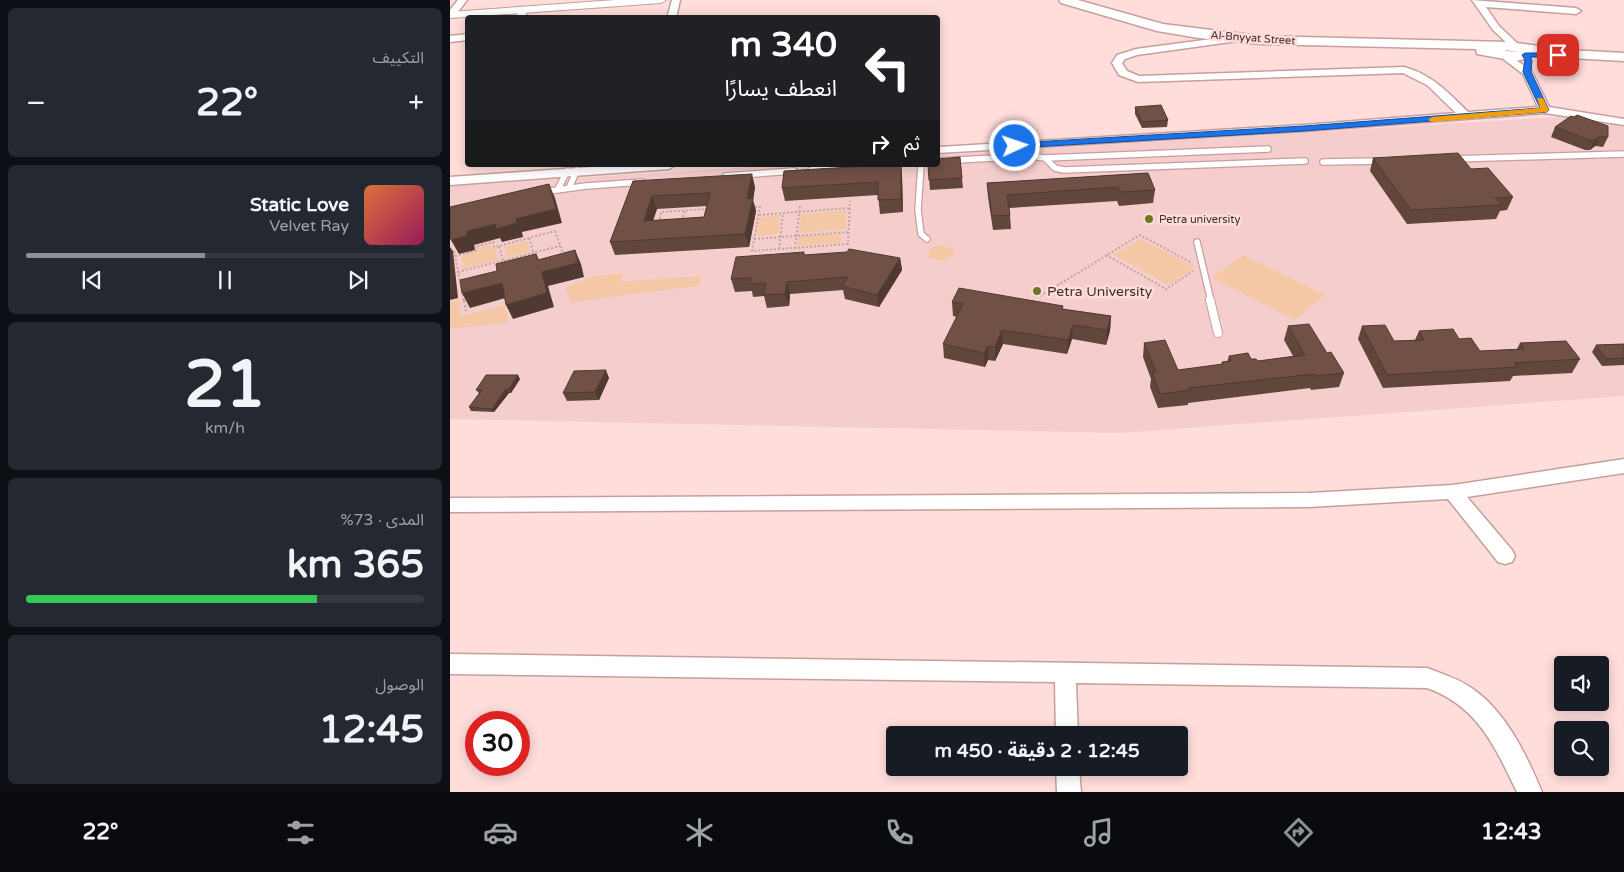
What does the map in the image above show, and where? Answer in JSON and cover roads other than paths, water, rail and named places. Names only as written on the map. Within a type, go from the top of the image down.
[{"type":"main road","name":"Al-Bnyyat Street","points":[[1064,0],[1162,28],[1242,38],[1446,46],[1501,50],[1516,57],[1521,51]]},
{"type":"main road","points":[[1521,51],[1624,57]]},
{"type":"street","points":[[451,15],[462,0]]},
{"type":"street","points":[[451,15],[521,14],[661,0]]},
{"type":"street","points":[[672,15],[676,0]]},
{"type":"street","points":[[1477,2],[1576,11]]},
{"type":"street","points":[[1477,2],[1496,28],[1528,60],[1527,72]]},
{"type":"street","points":[[1156,48],[1162,28]]},
{"type":"street","points":[[1496,28],[1496,36],[1501,50],[1527,72],[1545,110]]},
{"type":"street","points":[[450,38],[465,37]]},
{"type":"street","points":[[1242,38],[1208,44],[1156,48],[1129,54],[1122,57],[1117,63],[1123,73],[1138,79],[1404,70],[1422,77],[1436,87],[1466,117]]},
{"type":"street","points":[[940,150],[1466,117],[1545,110],[1624,122]]},
{"type":"street","points":[[450,181],[613,167]]},
{"type":"street","points":[[450,505],[1299,500],[1453,492],[1624,466]]},
{"type":"street","points":[[1453,492],[1505,556]]},
{"type":"street","points":[[450,664],[1428,678],[1456,688],[1484,711],[1497,729],[1530,792]]},
{"type":"street","points":[[1065,672],[1067,726]]},
{"type":"street","points":[[1068,776],[1069,792]]},
{"type":"lane","points":[[940,161],[1030,156],[1045,158],[1268,149]]},
{"type":"lane","points":[[1169,152],[1176,166]]},
{"type":"lane","points":[[1442,160],[1624,154]]},
{"type":"lane","points":[[1045,158],[1055,168],[1064,170],[1306,161]]},
{"type":"lane","points":[[1323,162],[1392,161]]},
{"type":"lane","points":[[718,176],[847,167]]},
{"type":"lane","points":[[921,167],[918,210],[921,234],[927,239]]},
{"type":"lane","points":[[569,188],[572,171]]},
{"type":"lane","points":[[558,190],[572,171]]},
{"type":"lane","points":[[533,194],[569,188],[652,181]]},
{"type":"lane","points":[[1197,242],[1218,333]]},
{"type":"place","name":"Petra university","points":[[1149,219]]},
{"type":"place","name":"Petra University","points":[[1037,291]]}]
